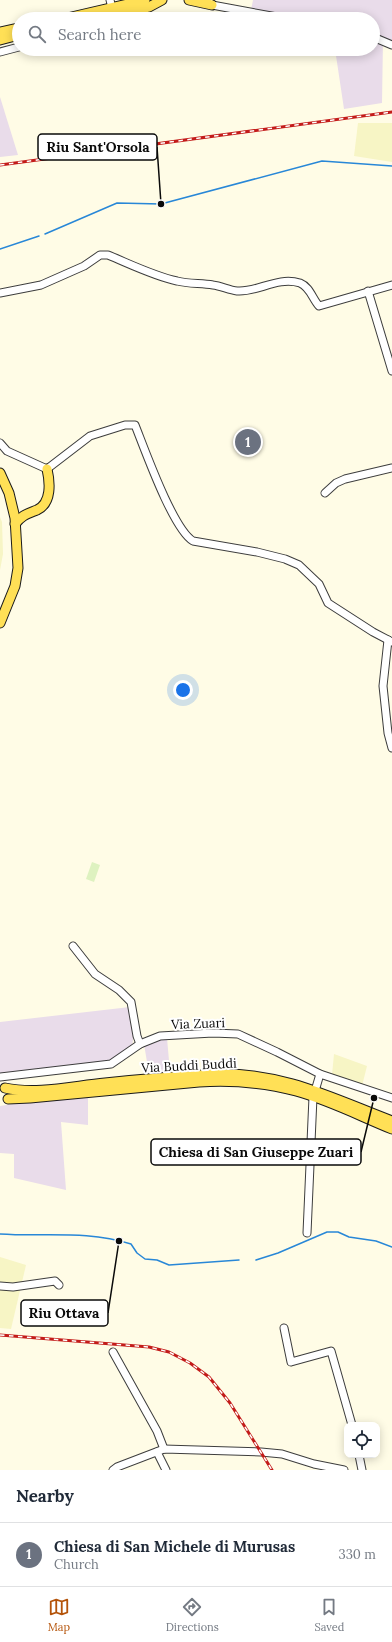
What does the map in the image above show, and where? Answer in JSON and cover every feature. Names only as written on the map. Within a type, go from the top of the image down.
[{"type":"main road","points":[[85,12],[111,4],[145,0]]},
{"type":"main road","points":[[154,0],[162,0]]},
{"type":"main road","points":[[125,12],[149,7],[162,0]]},
{"type":"main road","points":[[189,0],[213,3]]},
{"type":"main road","points":[[0,32],[12,29]]},
{"type":"main road","points":[[0,40],[12,37]]},
{"type":"main road","points":[[15,524],[20,517],[40,508],[44,503],[50,485],[47,469]]},
{"type":"main road","points":[[0,473],[9,493],[12,508],[15,524],[18,568],[15,586],[0,623]]},
{"type":"main road","points":[[12,508],[19,511],[30,512]]},
{"type":"main road","name":"Via Buddi Buddi","points":[[3,1087],[38,1090],[218,1074],[246,1075],[271,1078],[392,1121]]},
{"type":"main road","name":"Via Buddi Buddi","points":[[4,1101],[156,1085],[225,1081],[247,1082],[314,1094],[392,1129]]},
{"type":"main road","points":[[3,1087],[8,1092],[4,1101]]},
{"type":"street","points":[[213,3],[255,12]]},
{"type":"street","points":[[380,40],[392,45]]},
{"type":"street","points":[[0,52],[12,49]]},
{"type":"street","points":[[0,293],[41,285],[84,266],[100,255],[108,255],[177,281],[215,285],[236,291],[287,281],[300,283],[308,288],[314,301],[319,306],[392,284]]},
{"type":"street","points":[[368,291],[392,371]]},
{"type":"street","points":[[0,443],[7,451],[47,469],[90,436],[125,424],[135,425],[174,517],[186,537],[193,541],[257,552],[285,559],[299,565],[319,584],[328,603],[390,641],[383,686],[388,733],[392,748]]},
{"type":"street","points":[[325,493],[336,483],[345,479],[392,468]]},
{"type":"street","points":[[73,946],[95,974],[119,990],[131,1002],[137,1036],[140,1044]]},
{"type":"street","name":"Via Zuari","points":[[0,1077],[111,1064],[140,1044],[160,1036],[214,1033],[238,1034],[320,1074],[392,1098]]},
{"type":"street","points":[[306,1233],[314,1094],[320,1074]]},
{"type":"street","points":[[0,1286],[13,1287],[55,1281],[59,1285]]},
{"type":"street","points":[[284,1328],[291,1362],[332,1351],[351,1422]]},
{"type":"street","points":[[113,1352],[157,1431],[166,1470]]},
{"type":"street","points":[[113,1470],[161,1451],[261,1452],[282,1454],[314,1464],[344,1470]]},
{"type":"street","points":[[360,1458],[362,1470]]},
{"type":"shaded area","points":[[253,0],[392,0],[392,42],[383,39],[382,103],[344,109],[336,56],[380,56],[380,12],[261,12],[251,10]]},
{"type":"shaded area","points":[[0,97],[18,155],[0,157]]},
{"type":"shaded area","points":[[358,123],[392,123],[392,162],[354,156]]},
{"type":"shaded area","points":[[0,517],[2,522],[3,554],[0,570]]},
{"type":"shaded area","points":[[130,1007],[134,1034],[132,1046],[122,1054],[101,1064],[0,1075],[0,1022]]},
{"type":"shaded area","points":[[167,1038],[170,1072],[149,1074],[144,1044]]},
{"type":"shaded area","points":[[334,1054],[367,1066],[362,1086],[332,1075]]},
{"type":"shaded area","points":[[88,1092],[88,1125],[61,1122],[66,1190],[14,1178],[14,1154],[0,1153],[0,1106]]},
{"type":"shaded area","points":[[0,1257],[26,1265],[11,1329],[0,1328]]},
{"type":"green space","points":[[92,862],[100,865],[94,882],[86,879]]},
{"type":"waterway","points":[[45,234],[117,203],[161,204],[322,161],[392,166]]},
{"type":"waterway","points":[[0,249],[39,236]]},
{"type":"waterway","points":[[256,1260],[278,1253],[327,1232],[338,1232],[349,1237],[376,1241],[392,1247]]},
{"type":"waterway","points":[[0,1234],[82,1235],[98,1237],[131,1244],[137,1253],[145,1259],[157,1260],[169,1265],[239,1260]]},
{"type":"railway","points":[[0,165],[392,112]]},
{"type":"railway","points":[[0,1335],[149,1347],[169,1352],[190,1363],[209,1377],[230,1403],[272,1470]]},
{"type":"place","name":"Riu Sant'Orsola","points":[[161,204]]},
{"type":"place","name":"Chiesa di San Michele di Murusas","points":[[248,442]]},
{"type":"place","name":"Chiesa di San Giuseppe Zuari","points":[[374,1098]]},
{"type":"place","name":"Riu Ottava","points":[[119,1241]]}]
